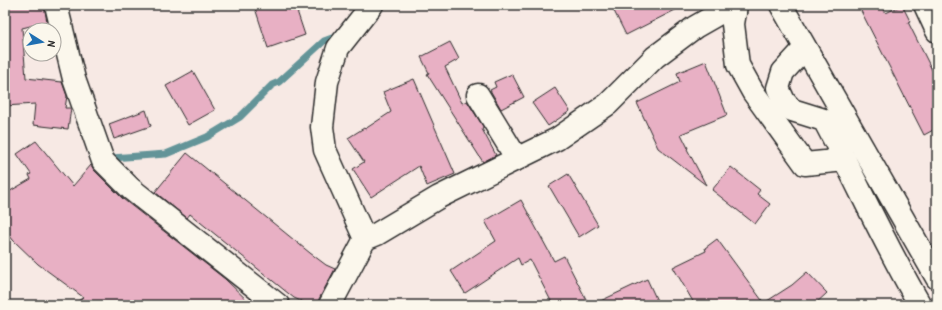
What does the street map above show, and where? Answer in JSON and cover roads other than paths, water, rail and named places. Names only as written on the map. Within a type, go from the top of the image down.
[{"type":"street","points":[[56,5],[74,79],[103,161],[131,189],[278,305]]},
{"type":"street","points":[[366,239],[324,150],[322,127],[327,82],[338,48],[372,5]]},
{"type":"street","points":[[781,5],[937,278]]},
{"type":"street","points":[[925,5],[937,31]]},
{"type":"street","points":[[330,305],[366,239],[439,197],[517,160],[557,139],[608,104],[655,57],[695,27],[723,11],[735,9],[732,24],[738,64],[753,92],[805,164],[845,160]]},
{"type":"street","points":[[805,48],[783,72],[778,88],[784,101],[792,110],[824,120],[894,260],[920,305]]},
{"type":"street","points":[[478,95],[517,160]]},
{"type":"waterway","points":[[112,158],[166,154],[207,137],[240,117],[272,85],[279,82],[324,41],[340,35]]}]
